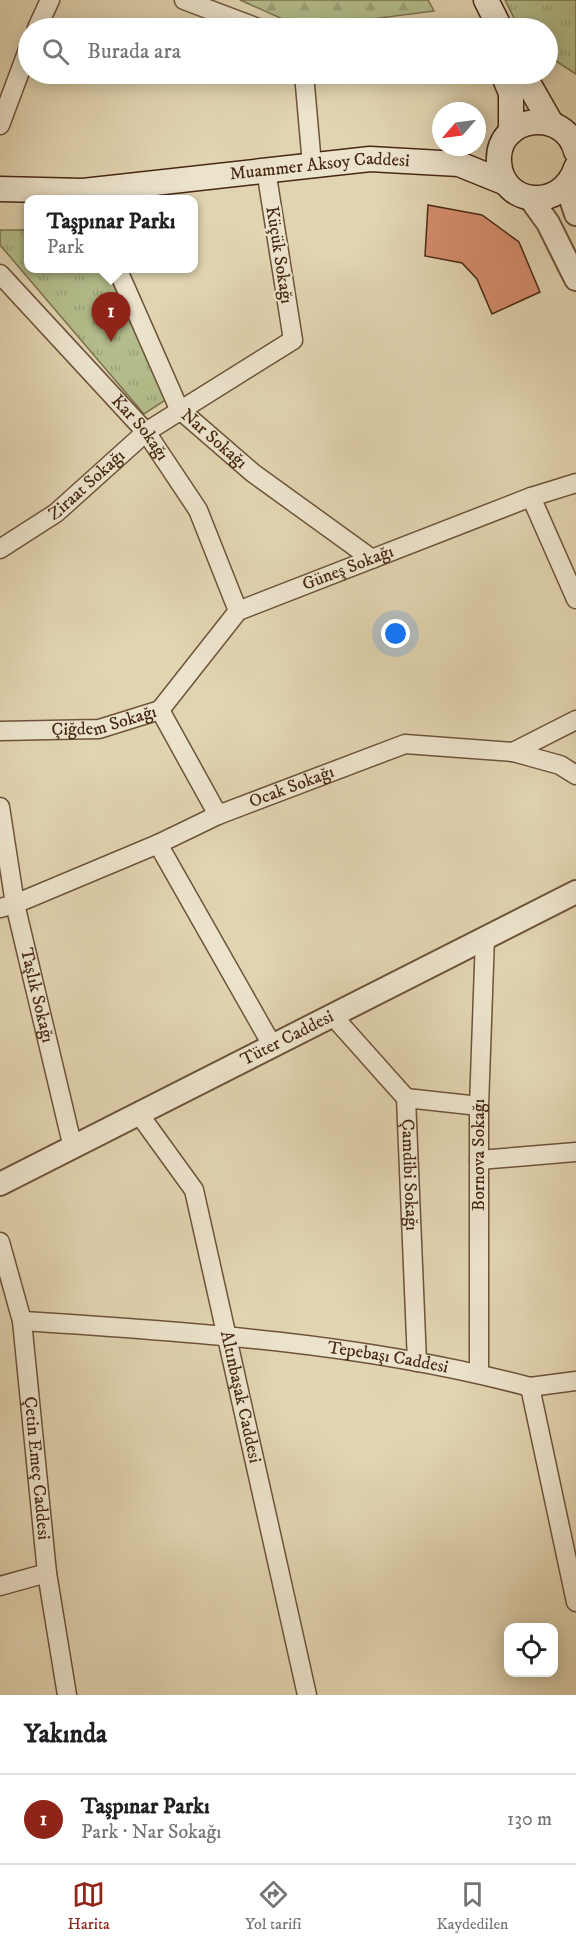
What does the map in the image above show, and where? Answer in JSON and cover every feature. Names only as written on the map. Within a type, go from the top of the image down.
[{"type":"main road","points":[[470,0],[478,18]]},
{"type":"main road","points":[[486,0],[495,18]]},
{"type":"main road","points":[[506,183],[499,161],[507,136],[516,84]]},
{"type":"main road","points":[[520,84],[563,126],[576,151]]},
{"type":"main road","points":[[459,164],[530,122],[563,126]]},
{"type":"main road","name":"Muammer Aksoy Caddesi","points":[[0,189],[85,195],[266,170],[370,159],[459,164]]},
{"type":"main road","points":[[459,164],[506,183],[514,191],[530,198],[547,198],[573,177]]},
{"type":"street","points":[[42,18],[50,0]]},
{"type":"street","points":[[189,1],[232,18]]},
{"type":"street","points":[[0,125],[18,77]]},
{"type":"street","points":[[305,84],[312,165]]},
{"type":"street","name":"Küçük Sokağı","points":[[266,170],[293,340]]},
{"type":"street","points":[[573,177],[576,214]]},
{"type":"street","points":[[530,198],[548,223],[576,279]]},
{"type":"street","name":"Nar Sokağı","points":[[119,273],[179,410],[253,473],[372,559]]},
{"type":"street","name":"Kar Sokağı","points":[[4,284],[146,432],[198,510],[238,611]]},
{"type":"street","name":"Ziraat Sokağı","points":[[0,549],[56,513],[146,432],[293,340]]},
{"type":"street","name":"Güneş Sokağı","points":[[238,611],[531,497],[576,483]]},
{"type":"street","points":[[531,497],[576,599]]},
{"type":"street","points":[[160,710],[238,611]]},
{"type":"street","name":"Çiğdem Sokağı","points":[[0,731],[99,729],[160,710],[218,815]]},
{"type":"street","points":[[513,752],[576,720]]},
{"type":"street","name":"Ocak Sokağı","points":[[7,906],[158,844],[218,815],[405,744],[513,752],[560,765],[576,775]]},
{"type":"street","name":"Taşlık Sokağı","points":[[0,807],[7,906],[73,1148]]},
{"type":"street","points":[[158,844],[272,1045]]},
{"type":"street","name":"Tüter Caddesi","points":[[0,1184],[576,892]]},
{"type":"street","name":"Bornova Sokağı","points":[[479,1373],[479,1106],[485,938]]},
{"type":"street","name":"Çamdibi Sokağı","points":[[332,1015],[406,1098],[417,1362]]},
{"type":"street","points":[[406,1098],[479,1106]]},
{"type":"street","name":"Altınbaşak Caddesi","points":[[139,1114],[194,1190],[307,1695]]},
{"type":"street","points":[[479,1160],[576,1152]]},
{"type":"street","name":"Çetin Emeç Caddesi","points":[[0,1242],[22,1321],[47,1573],[67,1695]]},
{"type":"street","name":"Tepebaşı Caddesi","points":[[22,1321],[225,1334],[417,1362],[479,1373],[530,1387]]},
{"type":"street","points":[[576,1381],[530,1387],[576,1602]]},
{"type":"street","points":[[0,1586],[47,1573]]},
{"type":"green space","points":[[240,0],[428,0],[434,11],[380,18],[280,18]]},
{"type":"green space","points":[[505,0],[576,0],[576,74],[558,62],[558,18],[514,18]]},
{"type":"green space","points":[[0,230],[24,230],[24,273],[108,273],[167,399],[144,414],[0,245]]},
{"type":"building","points":[[428,205],[482,215],[519,242],[540,292],[492,314],[477,279],[462,263],[425,256]]},
{"type":"place","name":"Taşpınar Parkı","points":[[111,342]]}]
